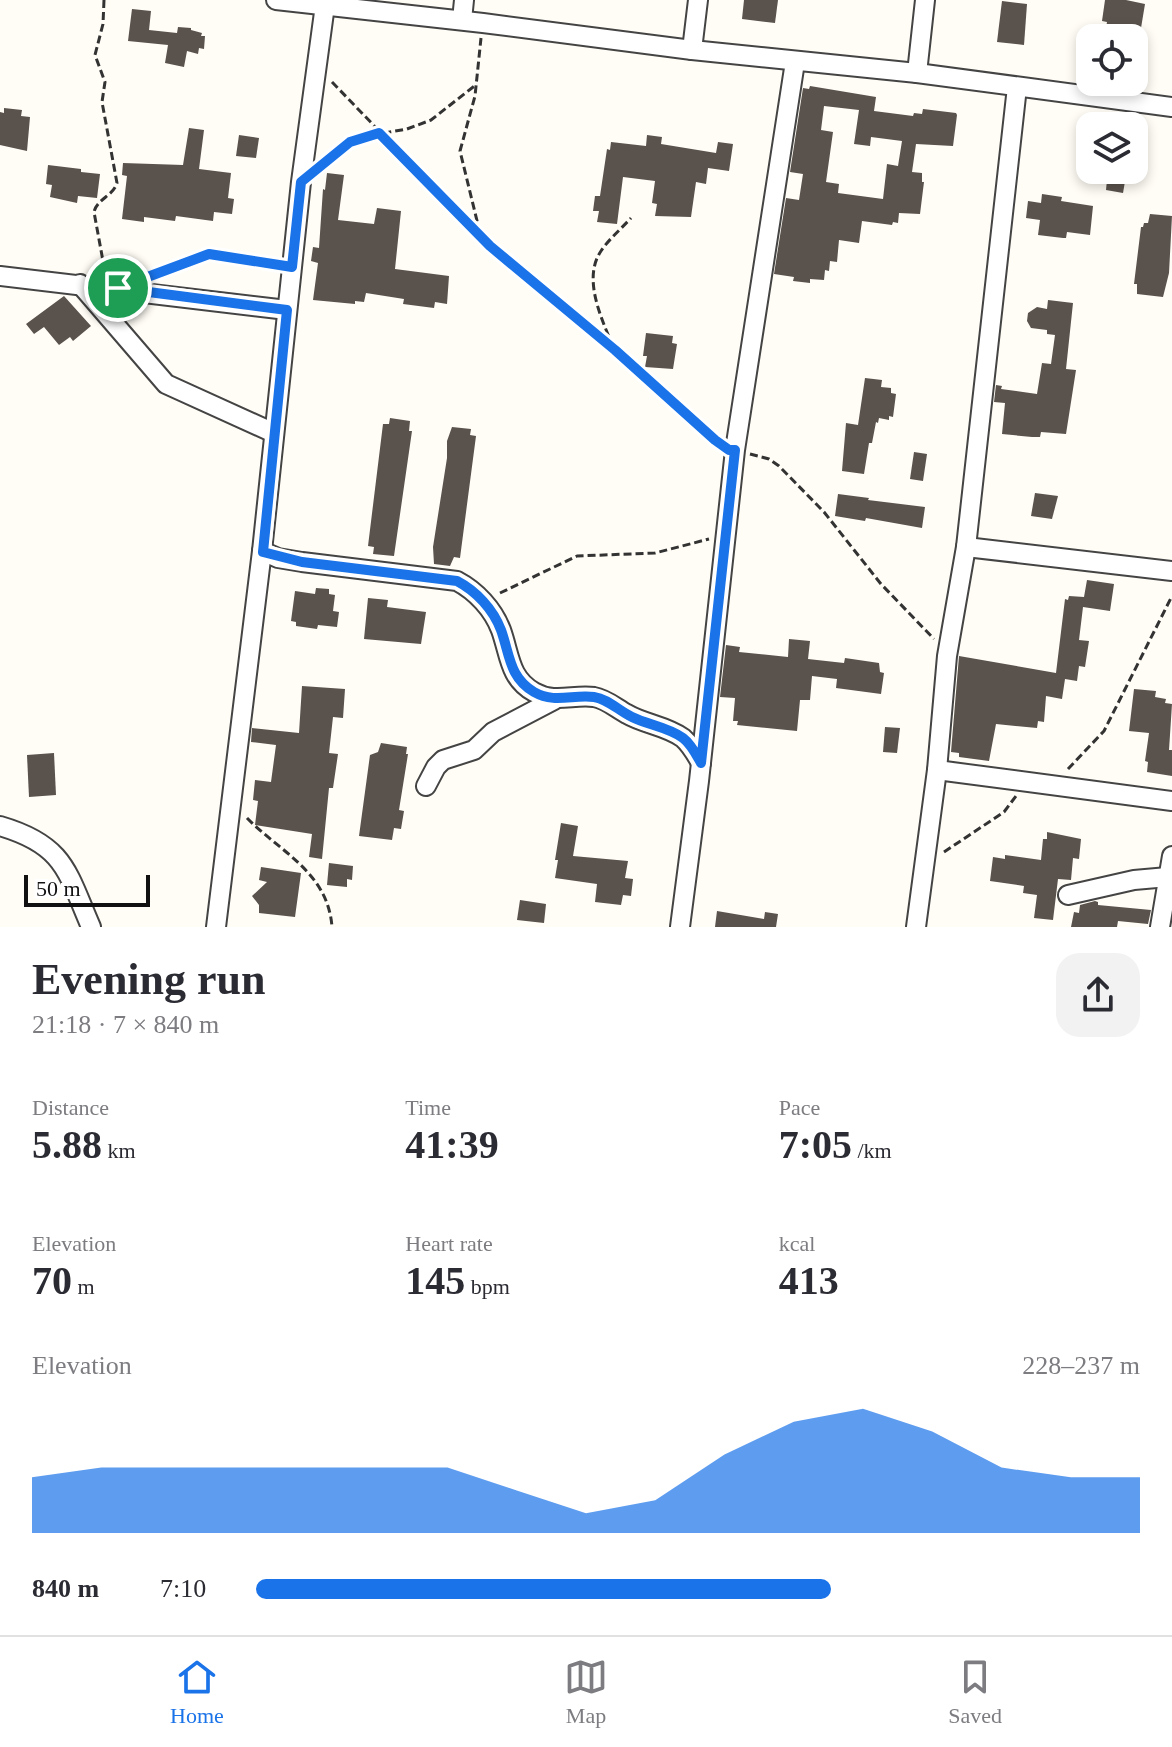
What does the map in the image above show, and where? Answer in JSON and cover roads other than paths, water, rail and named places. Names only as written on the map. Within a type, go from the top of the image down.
[{"type":"street","points":[[276,0],[795,62],[917,73],[1172,107]]},
{"type":"street","points":[[462,20],[464,0]]},
{"type":"street","points":[[692,50],[698,0]]},
{"type":"street","points":[[917,73],[925,0]]},
{"type":"street","points":[[216,927],[262,551],[301,182],[325,5]]},
{"type":"street","points":[[680,927],[735,450],[795,62]]},
{"type":"street","points":[[916,927],[937,770],[948,653],[966,547],[1017,87]]},
{"type":"street","points":[[0,276],[287,310]]},
{"type":"street","points":[[80,284],[166,384],[274,433]]},
{"type":"street","points":[[966,547],[1172,571]]},
{"type":"street","points":[[262,551],[278,558],[302,562],[447,578],[466,586],[483,601],[500,626],[514,672],[523,684],[537,694],[554,700]]},
{"type":"street","points":[[426,786],[443,760],[474,750],[493,732],[554,700],[586,697],[604,700],[635,718],[675,733],[685,740],[701,763]]},
{"type":"street","points":[[937,770],[1172,801]]},
{"type":"street","points":[[0,826],[17,831],[47,848],[61,861],[91,927]]},
{"type":"street","points":[[1160,927],[1172,856]]},
{"type":"street","points":[[1068,895],[1134,880],[1168,877]]}]
